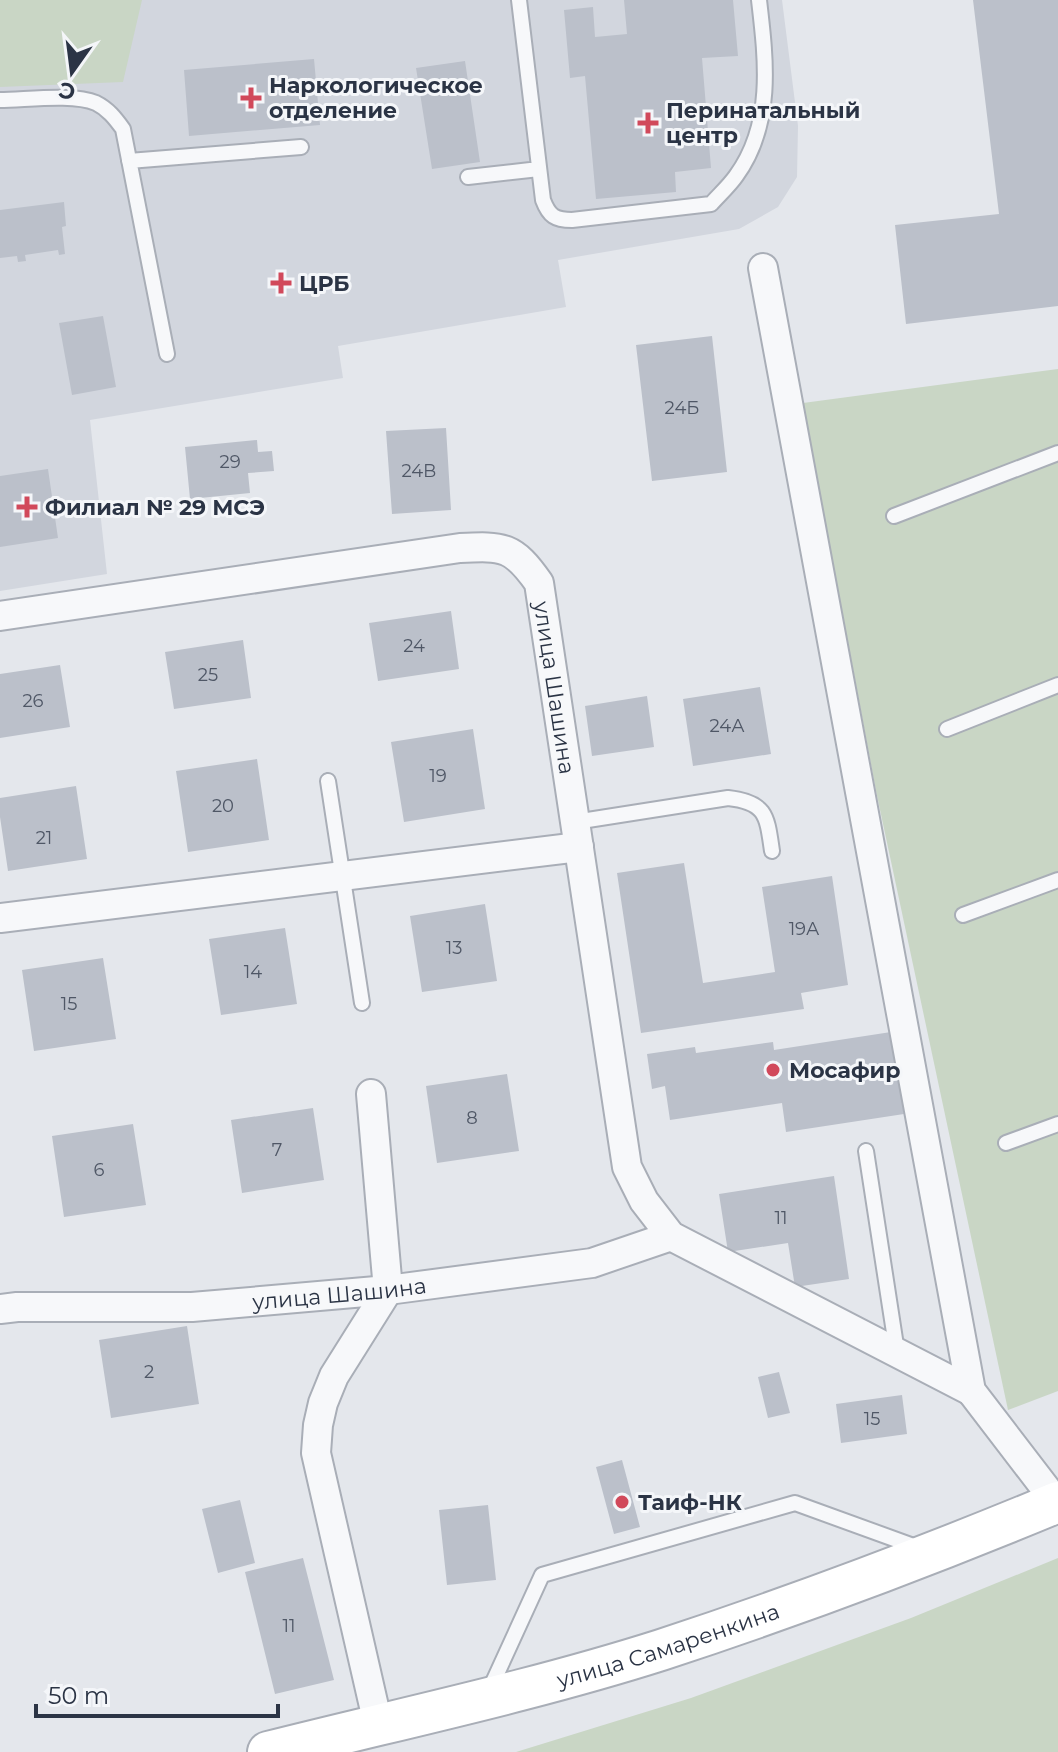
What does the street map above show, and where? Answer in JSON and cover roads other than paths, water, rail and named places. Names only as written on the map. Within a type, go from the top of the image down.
[{"type":"main road","name":"улица Самаренкина","points":[[268,1752],[485,1699],[659,1650],[934,1554],[1057,1502]]},
{"type":"street","points":[[763,268],[971,1391],[1057,1502]]},
{"type":"street","name":"улица Шашина","points":[[0,616],[460,548],[496,546],[521,558],[539,583],[627,1167],[644,1201],[671,1236],[971,1391]]},
{"type":"street","points":[[0,918],[342,876],[577,834]]},
{"type":"street","points":[[371,1094],[388,1290],[334,1376],[323,1403],[316,1453],[378,1724]]},
{"type":"street","name":"улица Шашина","points":[[0,1309],[192,1307],[388,1290],[592,1263],[671,1236]]},
{"type":"lane","points":[[519,0],[543,200],[548,213],[558,220],[711,204],[736,176],[754,143],[766,99],[765,49],[759,0]]},
{"type":"lane","points":[[0,100],[73,99],[94,102],[111,113],[123,129],[167,354]]},
{"type":"lane","points":[[129,161],[301,147]]},
{"type":"lane","points":[[468,177],[539,169]]},
{"type":"lane","points":[[894,516],[1058,453]]},
{"type":"lane","points":[[947,729],[1058,685]]},
{"type":"lane","points":[[328,781],[362,1003]]},
{"type":"lane","points":[[577,834],[728,798],[747,800],[760,810],[768,821],[772,851]]},
{"type":"lane","points":[[963,915],[1058,880]]},
{"type":"lane","points":[[1006,1143],[1058,1124]]},
{"type":"lane","points":[[866,1151],[897,1353]]},
{"type":"lane","points":[[485,1699],[542,1575],[795,1503],[934,1554]]},
{"type":"place","name":"Наркологическое отделение","points":[[251,98]]},
{"type":"place","name":"Перинатальный центр","points":[[648,123]]},
{"type":"place","name":"ЦРБ","points":[[281,283]]},
{"type":"place","name":"Филиал № 29 МСЭ","points":[[27,507]]},
{"type":"place","name":"Мосафир","points":[[773,1070]]},
{"type":"place","name":"Таиф-НК","points":[[622,1502]]}]
